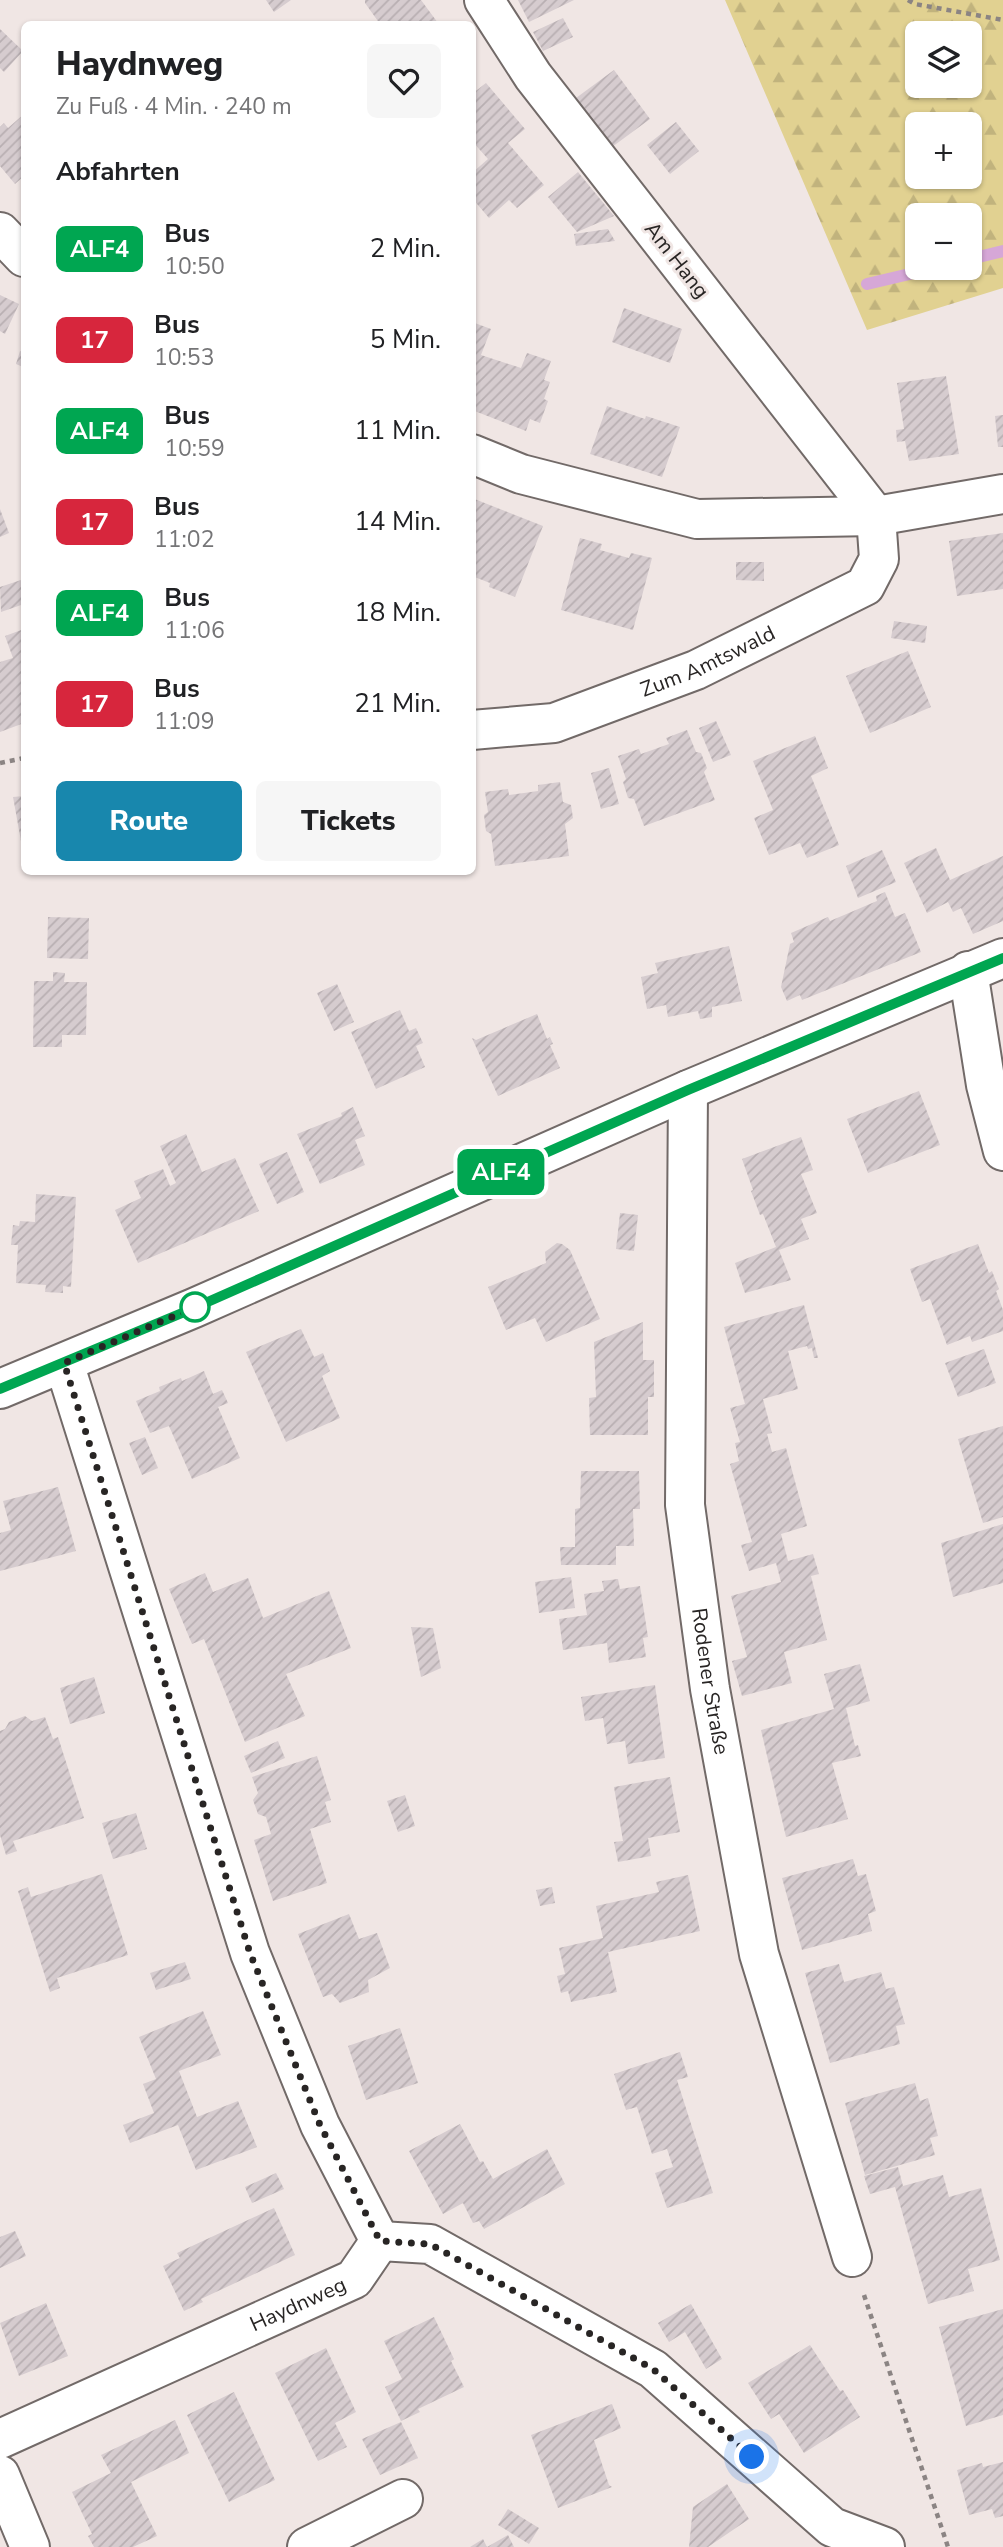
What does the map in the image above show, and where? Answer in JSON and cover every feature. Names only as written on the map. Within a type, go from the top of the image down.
[{"type":"street","name":"Am Hang","points":[[484,0],[533,76],[876,516]]},
{"type":"street","points":[[476,455],[521,474],[696,519],[876,516],[1003,494]]},
{"type":"street","name":"Zum Amtswald","points":[[476,730],[554,723],[696,670],[865,586],[879,559],[876,516]]},
{"type":"street","points":[[0,1388],[194,1308],[688,1090],[1003,958]]},
{"type":"street","points":[[968,971],[986,1085],[1003,1151]]},
{"type":"street","name":"Rodener Straße","points":[[688,1090],[685,1505],[710,1689],[759,1954],[852,2256]]},
{"type":"street","points":[[64,1363],[250,1953],[320,2125],[380,2241],[430,2244],[653,2369],[832,2528],[885,2547]]},
{"type":"street","name":"Haydnweg","points":[[0,2439],[354,2279],[380,2241]]},
{"type":"street","points":[[0,2475],[30,2547]]},
{"type":"street","points":[[307,2547],[403,2499]]},
{"type":"path","points":[[908,0],[915,4],[1003,20]]},
{"type":"path","points":[[0,763],[21,759]]},
{"type":"path","points":[[852,2256],[948,2547]]},
{"type":"green space","points":[[725,0],[1003,0],[1003,288],[867,330]]},
{"type":"building","points":[[266,0],[291,0],[274,12]]},
{"type":"building","points":[[365,0],[421,0],[437,21],[378,21]]},
{"type":"building","points":[[518,0],[574,0],[529,22]]},
{"type":"building","points":[[563,18],[573,37],[543,51],[533,32]]},
{"type":"building","points":[[0,29],[21,49],[21,53],[4,72],[0,68]]},
{"type":"building","points":[[614,70],[650,119],[612,147],[582,120],[589,116],[576,98]]},
{"type":"building","points":[[486,83],[525,129],[508,143],[544,185],[517,208],[509,200],[489,218],[476,203],[476,170],[488,159],[476,146],[476,91]]},
{"type":"building","points":[[21,117],[21,179],[15,184],[0,166],[0,127],[4,123],[8,128]]},
{"type":"building","points":[[676,122],[699,151],[670,174],[647,145]]},
{"type":"building","points":[[578,172],[614,216],[577,232],[548,197]]},
{"type":"building","points":[[608,229],[615,241],[576,246],[574,234]]},
{"type":"building","points":[[0,295],[19,304],[5,334],[0,331]]},
{"type":"building","points":[[624,308],[682,329],[670,363],[612,342]]},
{"type":"building","points":[[476,323],[491,329],[481,355],[521,368],[527,353],[551,361],[544,380],[550,382],[544,399],[548,401],[540,423],[530,419],[526,431],[476,412]]},
{"type":"building","points":[[20,351],[21,351],[21,366],[16,364]]},
{"type":"building","points":[[946,376],[959,454],[909,461],[905,441],[897,442],[896,430],[904,429],[897,383]]},
{"type":"building","points":[[607,406],[680,427],[662,477],[590,454]]},
{"type":"building","points":[[1003,415],[1003,447],[998,447],[995,416]]},
{"type":"building","points":[[476,500],[543,526],[515,597],[489,587],[490,583],[476,578]]},
{"type":"building","points":[[0,509],[9,533],[0,537]]},
{"type":"building","points":[[1003,533],[1003,589],[957,596],[949,541]]},
{"type":"building","points":[[580,538],[602,544],[600,550],[629,558],[631,553],[652,558],[633,630],[561,610]]},
{"type":"building","points":[[736,562],[764,562],[764,581],[736,580]]},
{"type":"building","points":[[21,580],[21,605],[1,612],[0,587]]},
{"type":"building","points":[[894,621],[927,626],[925,643],[891,638]]},
{"type":"building","points":[[21,630],[21,724],[0,732],[0,662],[13,658],[5,636]]},
{"type":"building","points":[[908,651],[931,707],[870,733],[846,676]]},
{"type":"building","points":[[716,721],[731,755],[713,762],[699,728]]},
{"type":"building","points":[[687,730],[696,752],[701,753],[707,768],[704,772],[715,800],[644,826],[634,799],[628,798],[623,782],[626,779],[618,756],[639,749],[641,754],[669,744],[666,738]]},
{"type":"building","points":[[815,736],[828,768],[811,776],[839,845],[807,858],[800,843],[769,855],[754,818],[773,810],[753,761]]},
{"type":"building","points":[[609,768],[619,804],[601,809],[591,773]]},
{"type":"building","points":[[560,782],[563,802],[571,805],[573,818],[565,824],[569,856],[495,866],[491,834],[486,831],[484,815],[488,812],[485,792],[508,789],[509,795],[524,793],[538,791],[538,785]]},
{"type":"building","points":[[21,796],[21,841],[13,797]]},
{"type":"building","points":[[936,848],[950,880],[1003,856],[1003,921],[973,934],[961,908],[953,912],[948,902],[927,913],[904,863]]},
{"type":"building","points":[[882,850],[896,882],[858,898],[846,866]]},
{"type":"building","points":[[885,892],[895,917],[905,913],[921,952],[802,1000],[800,995],[787,1001],[781,987],[790,944],[794,942],[791,933],[828,917],[830,921],[877,901],[876,896]]},
{"type":"building","points":[[48,917],[89,918],[88,959],[47,958]]},
{"type":"building","points":[[729,946],[742,1001],[712,1007],[712,1017],[700,1019],[698,1011],[668,1017],[666,1005],[647,1009],[641,977],[658,973],[655,963]]},
{"type":"building","points":[[53,972],[65,973],[64,982],[87,982],[86,1035],[62,1035],[62,1047],[33,1047],[34,981],[53,981]]},
{"type":"building","points":[[337,984],[354,1022],[334,1031],[317,993]]},
{"type":"building","points":[[400,1010],[409,1031],[416,1028],[423,1043],[416,1046],[425,1067],[376,1089],[351,1032]]},
{"type":"building","points":[[537,1014],[547,1039],[550,1037],[553,1044],[550,1045],[560,1068],[498,1096],[472,1038],[476,1040]]},
{"type":"building","points":[[919,1091],[940,1145],[868,1173],[847,1119]]},
{"type":"building","points":[[353,1107],[365,1136],[355,1140],[365,1165],[320,1184],[297,1134],[342,1116],[341,1113]]},
{"type":"building","points":[[186,1134],[202,1172],[235,1158],[259,1211],[138,1263],[115,1210],[141,1198],[134,1181],[163,1169],[170,1186],[176,1183],[160,1146]]},
{"type":"building","points":[[801,1137],[813,1170],[801,1174],[817,1213],[801,1219],[809,1239],[779,1250],[791,1280],[745,1293],[735,1263],[776,1247],[763,1214],[760,1215],[742,1159]]},
{"type":"building","points":[[287,1152],[304,1192],[277,1204],[259,1164]]},
{"type":"building","points":[[36,1194],[76,1197],[71,1287],[63,1286],[63,1293],[45,1292],[46,1285],[16,1283],[18,1245],[11,1245],[13,1225],[19,1226],[20,1221],[35,1222]]},
{"type":"building","points":[[620,1213],[638,1215],[634,1251],[616,1249]]},
{"type":"building","points":[[557,1243],[570,1250],[600,1319],[546,1342],[535,1318],[506,1330],[488,1287],[546,1263],[545,1252]]},
{"type":"building","points":[[978,1244],[989,1273],[992,1271],[999,1289],[996,1291],[1003,1310],[1003,1331],[972,1342],[970,1336],[947,1345],[930,1299],[922,1302],[910,1269]]},
{"type":"building","points":[[804,1305],[818,1358],[814,1358],[812,1348],[808,1349],[807,1346],[788,1351],[798,1389],[763,1399],[772,1433],[767,1434],[772,1452],[786,1448],[807,1526],[781,1534],[788,1561],[813,1554],[819,1574],[811,1576],[827,1640],[784,1652],[792,1683],[742,1696],[732,1661],[747,1657],[731,1596],[781,1582],[776,1563],[749,1571],[741,1545],[752,1542],[730,1464],[739,1461],[735,1443],[740,1442],[730,1408],[745,1404],[724,1327]]},
{"type":"building","points":[[643,1322],[643,1360],[654,1360],[654,1397],[648,1397],[648,1435],[590,1435],[589,1398],[596,1397],[594,1342]]},
{"type":"building","points":[[301,1329],[314,1357],[323,1353],[330,1371],[322,1376],[340,1418],[286,1442],[246,1352]]},
{"type":"building","points":[[984,1349],[996,1383],[958,1397],[945,1363]]},
{"type":"building","points":[[204,1371],[213,1394],[222,1390],[228,1403],[218,1407],[240,1458],[192,1479],[169,1426],[150,1433],[136,1401],[160,1391],[159,1387]]},
{"type":"building","points":[[1003,1426],[1003,1517],[983,1523],[958,1439]]},
{"type":"building","points":[[145,1437],[158,1468],[142,1475],[129,1443]]},
{"type":"building","points":[[581,1471],[639,1471],[640,1509],[633,1509],[634,1546],[616,1546],[616,1565],[561,1565],[560,1547],[575,1547],[575,1509],[580,1508]]},
{"type":"building","points":[[58,1487],[76,1551],[0,1571],[0,1533],[11,1530],[3,1501]]},
{"type":"building","points":[[1003,1524],[1003,1583],[953,1597],[941,1543]]},
{"type":"building","points":[[205,1573],[213,1592],[248,1578],[263,1618],[329,1591],[351,1648],[286,1674],[305,1716],[245,1742],[204,1639],[192,1644],[169,1589]]},
{"type":"building","points":[[571,1577],[575,1608],[539,1613],[535,1582]]},
{"type":"building","points":[[618,1579],[620,1589],[640,1586],[648,1637],[643,1638],[646,1657],[609,1663],[607,1643],[563,1650],[559,1619],[587,1615],[584,1594],[604,1591],[602,1581]]},
{"type":"building","points":[[411,1627],[433,1628],[441,1668],[421,1677]]},
{"type":"building","points":[[860,1664],[870,1701],[846,1708],[855,1746],[858,1745],[861,1756],[832,1763],[848,1819],[786,1837],[761,1730],[834,1709],[824,1674]]},
{"type":"building","points":[[94,1677],[105,1713],[70,1724],[60,1688]]},
{"type":"building","points":[[655,1685],[665,1758],[628,1764],[625,1741],[607,1744],[603,1718],[585,1721],[581,1697]]},
{"type":"building","points":[[25,1716],[32,1721],[45,1717],[53,1739],[58,1737],[84,1818],[13,1841],[17,1851],[6,1855],[0,1835],[0,1731],[5,1729],[9,1722]]},
{"type":"building","points":[[278,1741],[285,1758],[251,1773],[244,1756]]},
{"type":"building","points":[[317,1756],[331,1800],[325,1802],[331,1822],[310,1829],[327,1883],[273,1901],[254,1840],[271,1834],[266,1817],[258,1814],[253,1800],[258,1793],[252,1777]]},
{"type":"building","points":[[670,1777],[680,1832],[648,1838],[651,1856],[618,1862],[614,1842],[623,1841],[614,1787]]},
{"type":"building","points":[[405,1795],[415,1826],[398,1832],[387,1801]]},
{"type":"building","points":[[136,1813],[147,1849],[113,1859],[102,1823]]},
{"type":"building","points":[[853,1859],[858,1876],[866,1874],[876,1911],[868,1914],[872,1931],[802,1950],[782,1878]]},
{"type":"building","points":[[102,1874],[128,1955],[57,1978],[60,1988],[50,1992],[18,1891],[28,1887],[31,1897]]},
{"type":"building","points":[[688,1875],[700,1931],[608,1952],[617,1992],[571,2002],[568,1991],[561,1993],[557,1976],[565,1974],[559,1948],[603,1938],[596,1906],[659,1892],[656,1882]]},
{"type":"building","points":[[552,1887],[555,1903],[540,1906],[536,1890]]},
{"type":"building","points":[[349,1914],[359,1939],[377,1933],[390,1968],[368,1980],[369,1992],[340,2003],[332,1994],[323,1997],[298,1934]]},
{"type":"building","points":[[185,1962],[191,1979],[156,1990],[150,1973]]},
{"type":"building","points":[[839,1964],[844,1982],[881,1972],[886,1989],[894,1987],[905,2024],[896,2026],[900,2044],[830,2063],[805,1973]]},
{"type":"building","points":[[203,2011],[221,2055],[179,2071],[197,2117],[238,2101],[257,2147],[196,2170],[178,2125],[130,2143],[123,2125],[154,2113],[143,2084],[156,2079],[139,2037]]},
{"type":"building","points":[[400,2028],[418,2083],[366,2100],[348,2046]]},
{"type":"building","points":[[680,2052],[688,2077],[677,2080],[713,2193],[667,2208],[655,2173],[673,2167],[667,2149],[652,2154],[637,2107],[626,2110],[614,2074]]},
{"type":"building","points":[[915,2083],[920,2101],[928,2098],[938,2136],[930,2138],[935,2155],[865,2175],[845,2103]]},
{"type":"building","points":[[460,2124],[480,2162],[483,2161],[493,2179],[547,2149],[565,2184],[484,2229],[479,2221],[473,2223],[463,2203],[443,2214],[409,2151]]},
{"type":"building","points":[[898,2167],[903,2186],[943,2175],[949,2197],[981,2188],[1000,2260],[968,2269],[974,2291],[928,2304],[895,2187],[870,2194],[864,2176]]},
{"type":"building","points":[[276,2173],[284,2189],[252,2203],[245,2187]]},
{"type":"building","points":[[274,2208],[295,2255],[201,2299],[203,2302],[184,2311],[163,2266],[180,2258],[177,2253]]},
{"type":"building","points":[[15,2231],[26,2256],[0,2268],[0,2237]]},
{"type":"building","points":[[46,2303],[68,2356],[19,2376],[0,2323]]},
{"type":"building","points":[[691,2304],[722,2359],[706,2369],[685,2332],[669,2342],[658,2323]]},
{"type":"building","points":[[1003,2309],[1003,2415],[966,2426],[939,2327]]},
{"type":"building","points":[[434,2317],[464,2387],[418,2409],[420,2412],[401,2421],[385,2387],[402,2379],[384,2341]]},
{"type":"building","points":[[810,2345],[860,2417],[804,2453],[779,2414],[771,2419],[748,2383]]},
{"type":"building","points":[[326,2348],[356,2412],[335,2423],[347,2447],[318,2461],[275,2373]]},
{"type":"building","points":[[234,2392],[275,2480],[229,2502],[187,2415]]},
{"type":"building","points":[[612,2404],[621,2428],[594,2440],[612,2487],[558,2508],[531,2435]]},
{"type":"building","points":[[175,2420],[189,2453],[131,2482],[157,2536],[133,2547],[94,2547],[88,2536],[92,2534],[72,2492],[111,2473],[101,2455]]},
{"type":"building","points":[[401,2422],[418,2458],[380,2475],[362,2439]]},
{"type":"building","points":[[1003,2462],[1003,2516],[995,2518],[992,2509],[969,2515],[957,2470],[982,2463],[983,2467]]},
{"type":"building","points":[[727,2484],[749,2519],[708,2547],[689,2547],[693,2507]]},
{"type":"building","points":[[508,2509],[539,2528],[529,2544],[498,2525]]},
{"type":"building","points":[[508,2535],[514,2547],[487,2547]]},
{"type":"building","points":[[483,2539],[487,2547],[470,2547]]},
{"type":"waterway","points":[[982,256],[1003,251]]},
{"type":"waterway","points":[[867,284],[905,275]]},
{"type":"bus line","name":"ALF4","points":[[0,1389],[194,1308],[688,1090],[1003,958]]},
{"type":"route","points":[[195,1307],[64,1363],[250,1953],[320,2125],[380,2241],[430,2244],[653,2369],[752,2457]]}]
